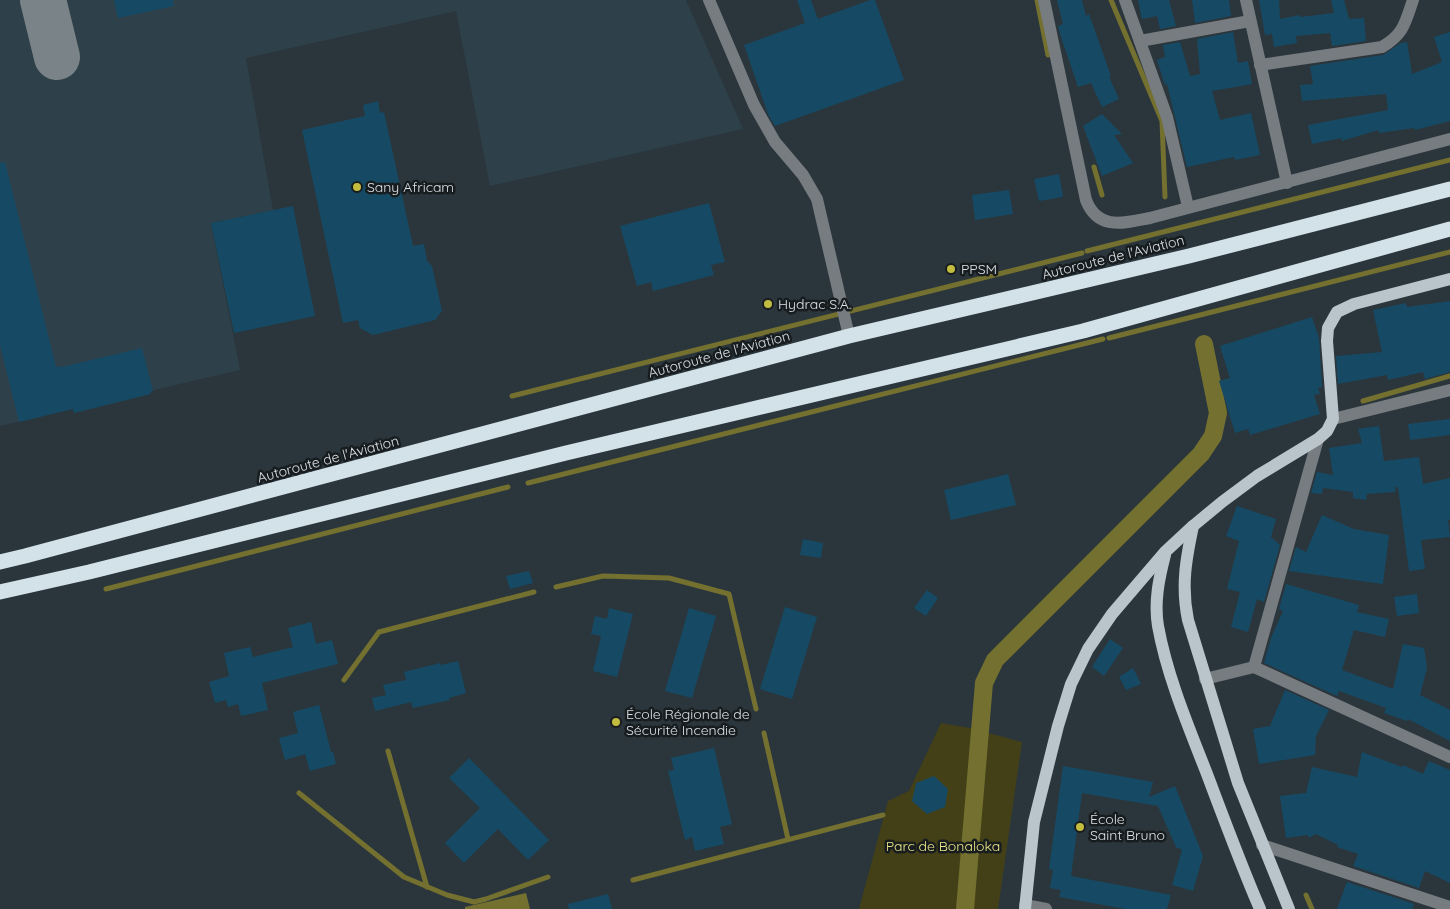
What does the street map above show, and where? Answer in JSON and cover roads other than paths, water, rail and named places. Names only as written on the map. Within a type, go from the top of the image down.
[{"type":"highway","name":"Autoroute de l'Aviation","points":[[0,562],[849,336],[1189,256],[1450,189]]},
{"type":"highway","points":[[0,592],[89,572],[566,453],[1083,330],[1450,229]]},
{"type":"main road","points":[[1025,907],[1034,822],[1058,726],[1071,684],[1088,649],[1112,614],[1165,552],[1193,526],[1257,476],[1318,440],[1327,431],[1333,418],[1327,341],[1328,328],[1337,312],[1354,304],[1450,279]]},
{"type":"main road","points":[[1193,526],[1186,559],[1184,600],[1188,620],[1204,679],[1238,783],[1289,909]]},
{"type":"main road","points":[[1165,552],[1158,584],[1158,626],[1190,732],[1260,909]]},
{"type":"street","points":[[710,0],[754,105],[775,142],[803,175],[816,199],[849,336]]},
{"type":"street","points":[[1044,0],[1090,209],[1098,218],[1108,222],[1123,223],[1150,218],[1450,139]]},
{"type":"street","points":[[1125,0],[1168,117],[1188,208]]},
{"type":"street","points":[[1246,0],[1287,183]]},
{"type":"street","points":[[1260,65],[1382,47],[1395,40],[1403,28],[1413,0]]},
{"type":"street","points":[[1140,41],[1250,21]]},
{"type":"street","points":[[1333,418],[1450,390]]},
{"type":"street","points":[[1254,667],[1318,440]]},
{"type":"street","points":[[1204,679],[1254,667],[1450,757]]},
{"type":"street","points":[[1262,845],[1450,907]]},
{"type":"street","points":[[1025,907],[1046,909]]},
{"type":"waterway","points":[[1037,0],[1048,55]]},
{"type":"waterway","points":[[1111,0],[1162,121],[1165,197]]},
{"type":"waterway","points":[[1087,251],[1450,160]]},
{"type":"waterway","points":[[1094,167],[1102,195]]},
{"type":"waterway","points":[[1109,338],[1450,252]]},
{"type":"waterway","points":[[512,396],[1082,253]]},
{"type":"waterway","points":[[528,483],[1103,339]]},
{"type":"waterway","points":[[965,909],[984,683],[995,660],[1201,454],[1213,436],[1218,413],[1204,344]]},
{"type":"waterway","points":[[1363,401],[1450,376]]},
{"type":"waterway","points":[[106,589],[508,487]]},
{"type":"waterway","points":[[556,587],[603,576],[669,578],[729,594],[756,709]]},
{"type":"waterway","points":[[344,680],[379,632],[534,592]]},
{"type":"waterway","points":[[764,733],[788,839]]},
{"type":"waterway","points":[[388,751],[427,887]]},
{"type":"waterway","points":[[299,793],[404,877],[447,895],[474,902],[548,877]]},
{"type":"waterway","points":[[633,880],[883,815]]},
{"type":"waterway","points":[[1306,895],[1312,909]]},
{"type":"place","name":"Sany Africam","points":[[357,187]]},
{"type":"place","name":"PPSM","points":[[951,269]]},
{"type":"place","name":"Hydrac S.A.","points":[[768,304]]},
{"type":"place","name":"École Régionale de Sécurité Incendie","points":[[616,722]]},
{"type":"place","name":"École Saint Bruno","points":[[1080,827]]},
{"type":"park label","name":"Parc de Bonaloka","points":[[943,846]]}]
